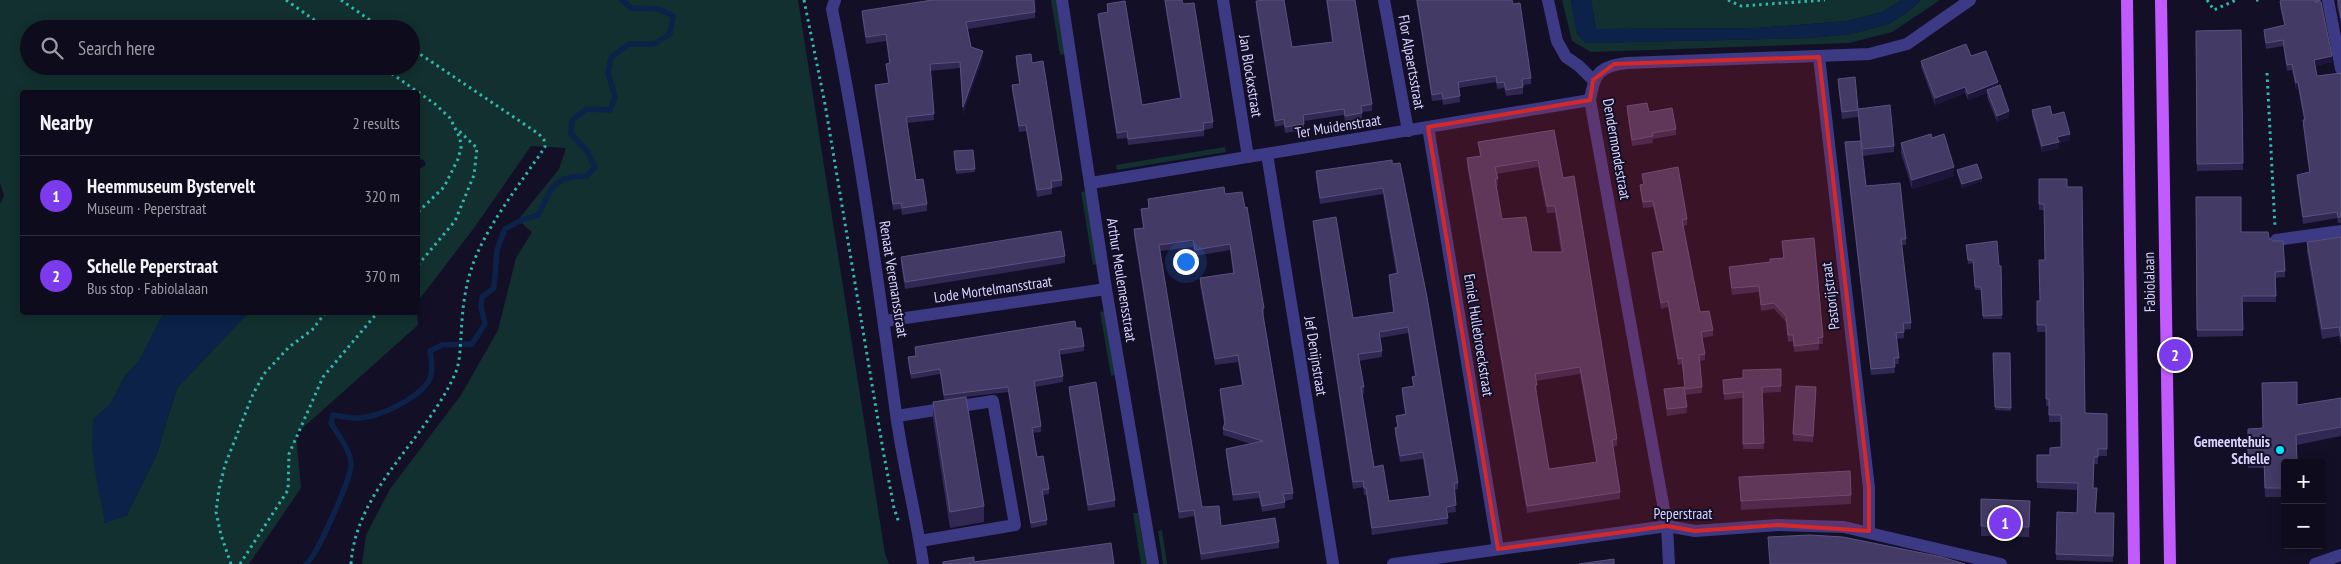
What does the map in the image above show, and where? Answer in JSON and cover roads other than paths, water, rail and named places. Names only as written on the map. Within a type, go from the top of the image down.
[{"type":"main road","name":"Fabiolalaan","points":[[2128,0],[2134,564]]},
{"type":"main road","name":"Fabiolalaan","points":[[2161,0],[2170,564]]},
{"type":"street","name":"Renaat Veremansstraat","points":[[835,0],[832,10],[849,96],[885,321],[897,416],[923,564]]},
{"type":"street","name":"Arthur Meulemensstraat","points":[[1062,0],[1106,288],[1152,564]]},
{"type":"street","name":"Jan Blockxstraat","points":[[1222,0],[1248,157]]},
{"type":"street","name":"Flor Alpaertsstraat","points":[[1384,0],[1408,131]]},
{"type":"street","points":[[1548,0],[1557,41],[1566,57],[1579,66],[1593,80]]},
{"type":"street","name":"Dendermondestraat","points":[[1669,564],[1667,526],[1590,100],[1593,80],[1603,69],[1614,64],[1869,54],[1907,44],[1970,0]]},
{"type":"street","points":[[2328,0],[2341,69]]},
{"type":"street","name":"Pastorijstraat","points":[[1819,57],[1868,488],[1868,531]]},
{"type":"street","name":"Ter Muidenstraat","points":[[1091,183],[1590,100]]},
{"type":"street","name":"Emiel Hullebroeckstraat","points":[[1428,127],[1498,549]]},
{"type":"street","name":"Jef Denijnstraat","points":[[1267,154],[1333,564]]},
{"type":"street","points":[[2276,240],[2341,231]]},
{"type":"street","name":"Lode Mortelmansstraat","points":[[885,321],[1106,288]]},
{"type":"street","points":[[897,416],[993,401],[995,411],[1015,524],[920,541]]},
{"type":"street","name":"Peperstraat","points":[[1393,564],[1667,526],[1695,531],[1778,524],[1844,527],[1868,531],[2001,564]]},
{"type":"street","points":[[2315,564],[2341,555]]},
{"type":"water","points":[[1571,0],[1591,0],[1596,29],[1757,28],[1848,21],[1882,12],[1902,0],[1921,0],[1905,14],[1888,24],[1851,34],[1810,38],[1586,43],[1576,30]]},
{"type":"water","points":[[162,315],[246,315],[177,388],[156,456],[127,515],[105,523],[92,449],[93,419],[110,405],[125,376],[139,361]]},
{"type":"waterway","points":[[306,564],[311,559],[332,517],[351,465],[347,448],[331,423],[333,415],[350,418],[368,417],[396,407],[413,397],[429,381],[432,369],[430,351],[442,345],[472,344],[485,324],[481,307],[482,297],[494,288],[497,250],[505,229],[522,220],[538,215],[551,190],[560,181],[567,178],[587,176],[595,167],[587,151],[571,134],[572,120],[587,109],[610,110],[615,97],[608,73],[611,57],[629,44],[654,44],[670,34],[673,16],[659,9],[631,8],[622,0]]},
{"type":"place","name":"Schelle Peperstraat","points":[[2175,355]]},
{"type":"place","name":"Gemeentehuis Schelle","points":[[2280,450]]},
{"type":"place","name":"Heemmuseum Bystervelt","points":[[2005,523]]}]
